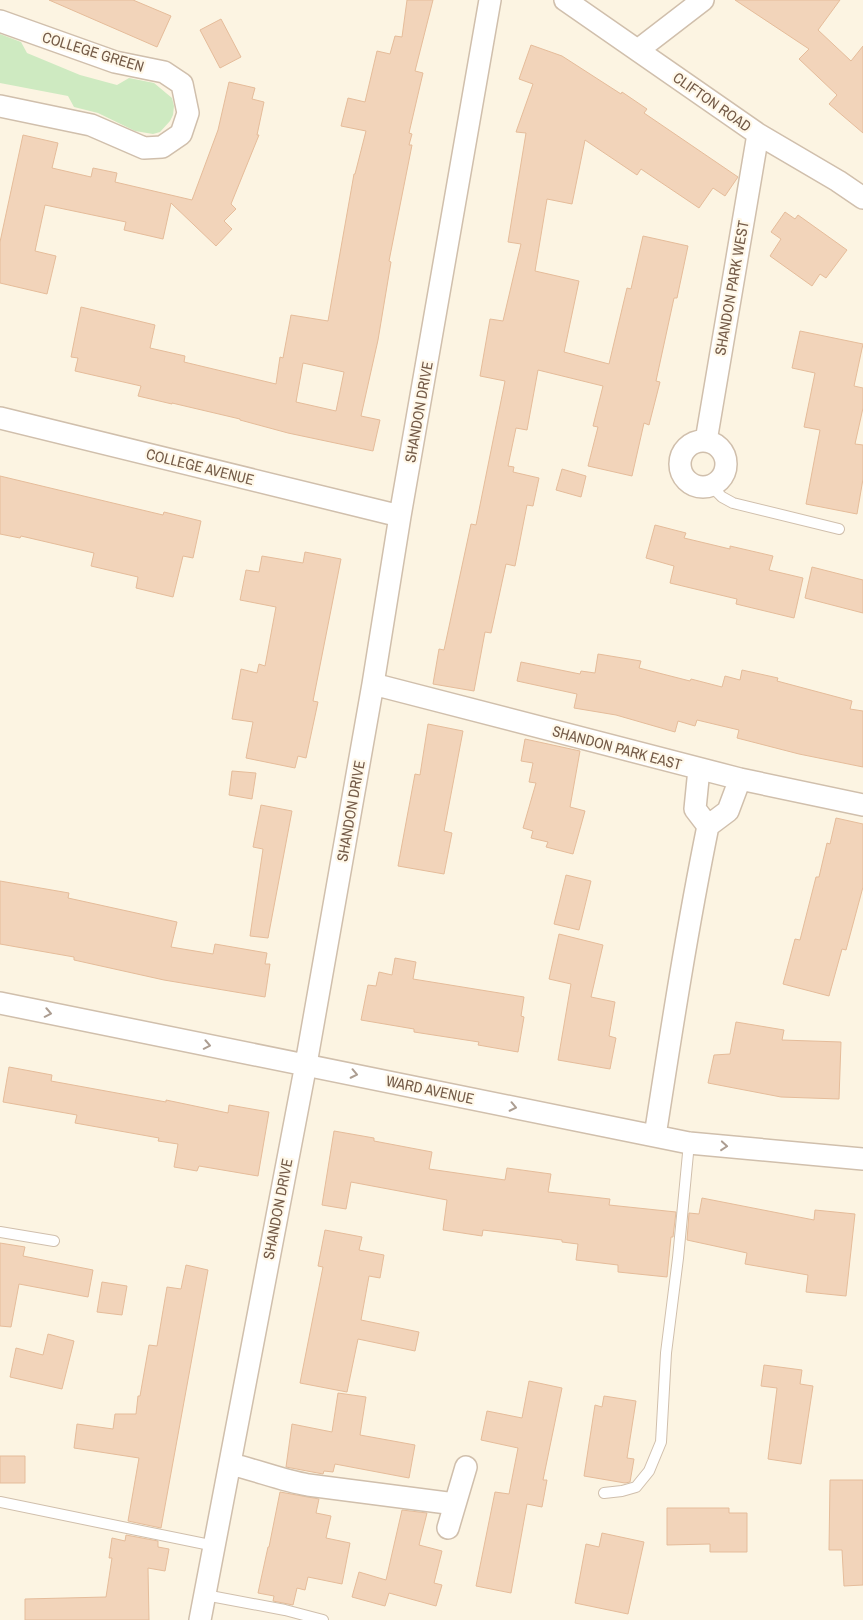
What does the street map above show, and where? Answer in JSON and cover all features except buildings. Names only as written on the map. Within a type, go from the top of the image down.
[{"type":"street","name":"SHANDON DRIVE","points":[[200,1620],[306,1064],[490,0]]},
{"type":"street","name":"CLIFTON ROAD","points":[[565,0],[758,134],[838,181],[863,198]]},
{"type":"street","points":[[638,50],[703,0]]},
{"type":"street","name":"COLLEGE GREEN","points":[[0,21],[115,62],[164,72],[182,84],[188,113],[181,134],[162,147],[144,148],[91,125],[0,106]]},
{"type":"street","name":"SHANDON PARK WEST","points":[[706,441],[758,134]]},
{"type":"street","name":"COLLEGE AVENUE","points":[[0,418],[400,516]]},
{"type":"street","points":[[706,441],[719,447],[726,460],[724,474],[712,486],[700,487],[693,485],[682,474],[681,458],[690,445],[706,441]]},
{"type":"street","name":"SHANDON PARK EAST","points":[[373,684],[699,769],[863,805]]},
{"type":"street","points":[[699,769],[695,809],[708,826]]},
{"type":"street","points":[[655,1136],[696,882],[708,826],[728,811],[740,779]]},
{"type":"street","name":"WARD AVENUE","points":[[0,1003],[689,1143],[863,1159]]},
{"type":"street","points":[[230,1464],[308,1485],[455,1504]]},
{"type":"street","points":[[448,1528],[466,1467]]},
{"type":"lane","points":[[712,486],[722,497],[733,503],[839,529]]},
{"type":"lane","points":[[604,1492],[622,1491],[636,1487],[656,1458],[661,1442],[666,1353],[677,1267],[689,1143]]},
{"type":"lane","points":[[0,1232],[54,1241]]},
{"type":"lane","points":[[0,1502],[215,1546]]},
{"type":"lane","points":[[205,1595],[285,1610],[323,1620]]},
{"type":"green space","points":[[0,34],[21,42],[27,53],[80,75],[117,85],[129,78],[154,83],[172,98],[174,106],[173,115],[160,132],[153,134],[135,131],[98,113],[74,107],[68,96],[0,83]]}]
